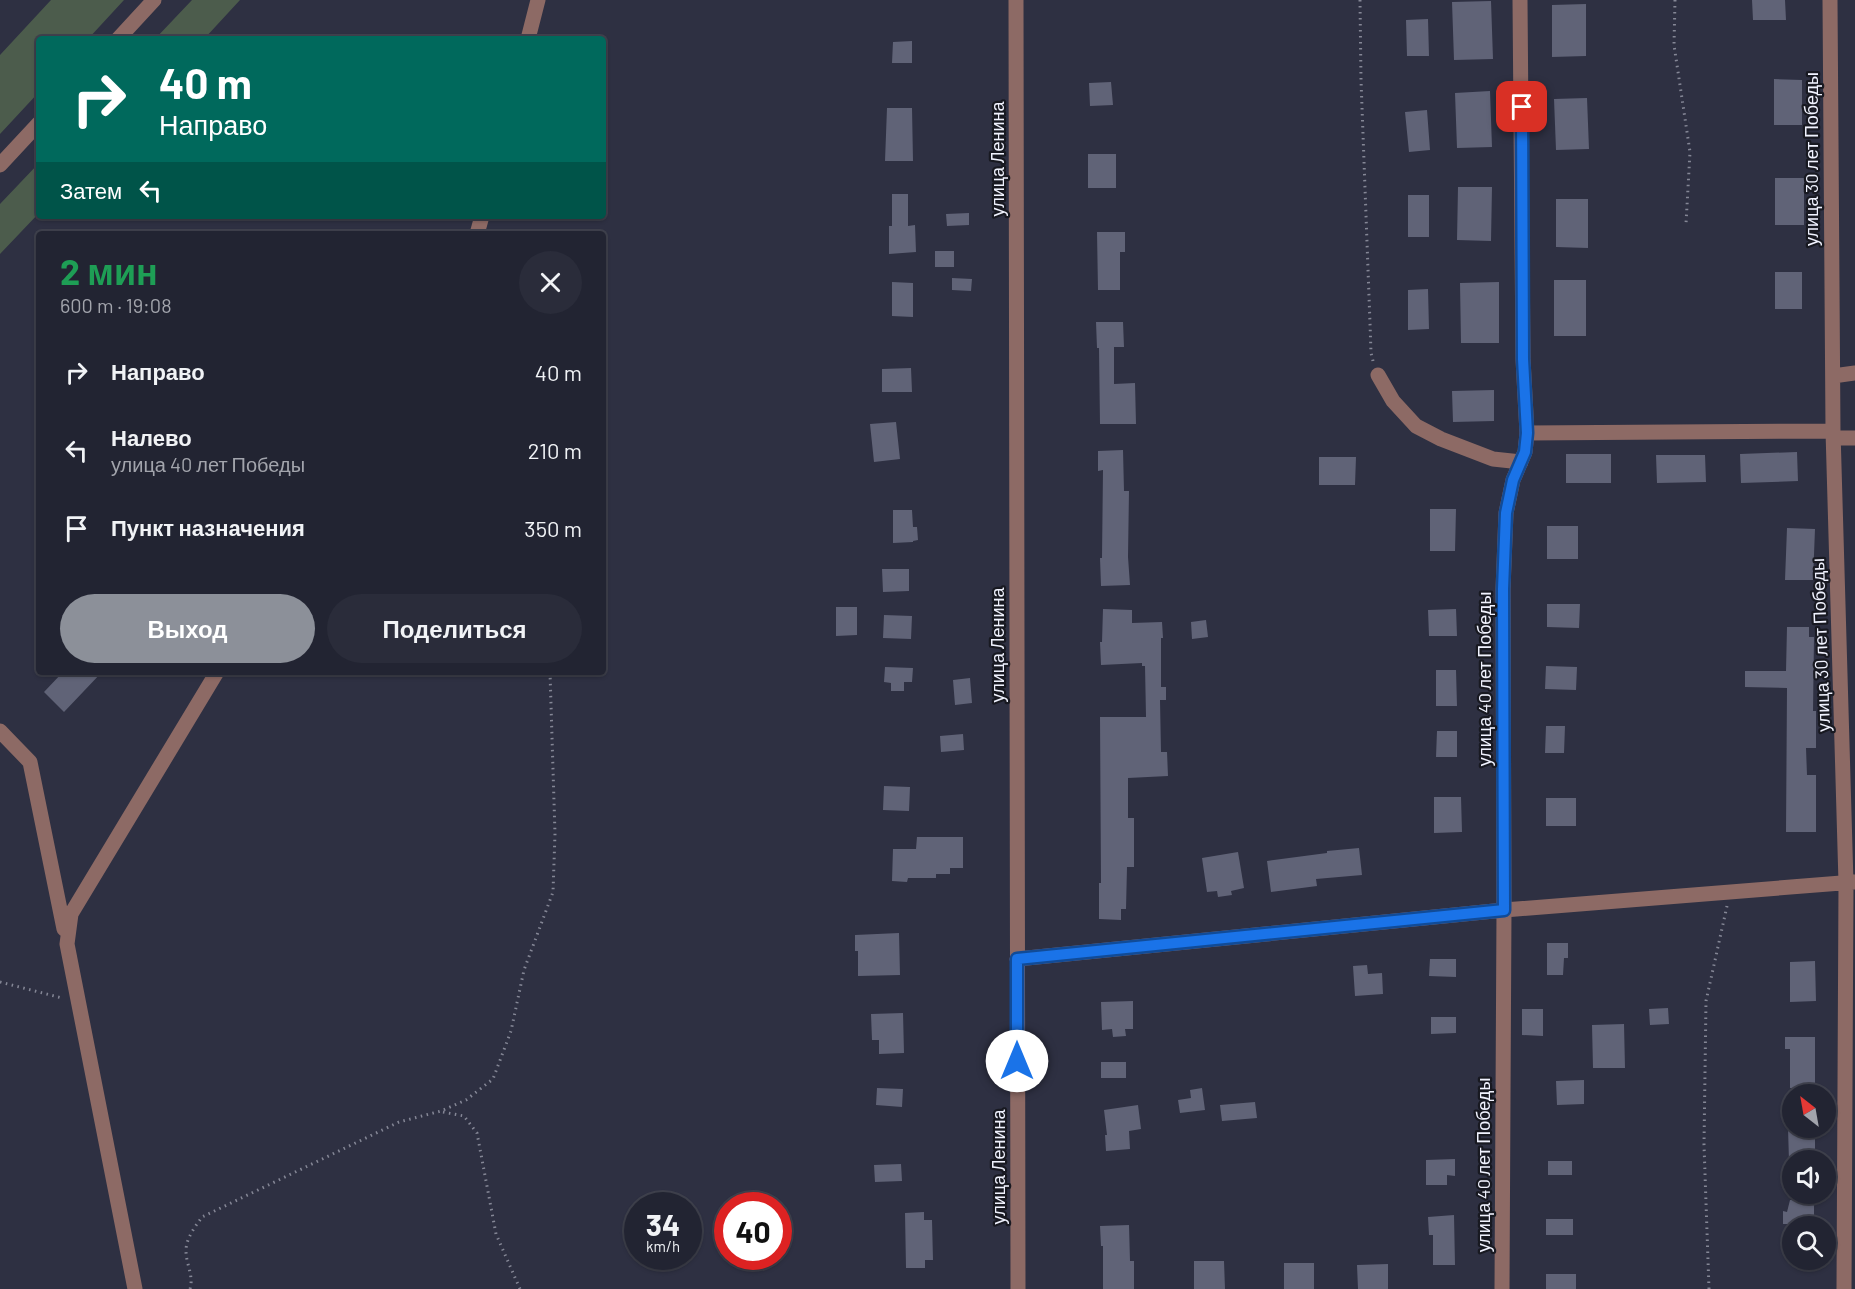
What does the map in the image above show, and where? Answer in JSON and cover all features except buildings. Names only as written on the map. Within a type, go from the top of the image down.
[{"type":"street","points":[[121,36],[154,0]]},
{"type":"street","points":[[529,36],[538,0]]},
{"type":"street","name":"улица Ленина","points":[[1017,0],[1018,1289]]},
{"type":"street","name":"улица 40 лет Победы","points":[[1502,1289],[1503,589],[1506,513],[1513,480],[1525,452],[1527,433],[1523,359],[1520,0]]},
{"type":"street","name":"улица 30 лет Победы","points":[[1830,0],[1834,435],[1850,882],[1844,1289]]},
{"type":"street","points":[[0,165],[36,126]]},
{"type":"street","points":[[1833,376],[1855,373]]},
{"type":"street","points":[[1378,375],[1393,401],[1416,426],[1441,439],[1493,459],[1521,462]]},
{"type":"street","points":[[1527,433],[1834,435],[1855,438]]},
{"type":"street","points":[[67,944],[70,914],[215,675]]},
{"type":"street","points":[[0,731],[30,762],[135,1289]]},
{"type":"street","points":[[1017,959],[1504,910],[1850,882]]},
{"type":"path","points":[[1360,0],[1371,353],[1378,375]]},
{"type":"path","points":[[1675,0],[1674,45],[1690,152],[1686,224]]},
{"type":"path","points":[[192,1289],[186,1251],[190,1236],[202,1217],[399,1122],[441,1111],[466,1100],[493,1079],[511,1031],[524,970],[553,892],[555,834],[550,675]]},
{"type":"path","points":[[1708,1289],[1704,1145],[1706,1001],[1730,892]]},
{"type":"path","points":[[0,982],[78,1002]]},
{"type":"path","points":[[441,1111],[464,1116],[477,1133],[496,1234],[519,1289]]},
{"type":"green space","points":[[51,0],[124,0],[91,36],[36,36],[36,95],[0,134],[0,55]]},
{"type":"green space","points":[[192,0],[240,0],[207,36],[158,36]]},
{"type":"green space","points":[[36,166],[36,216],[0,254],[0,204]]},
{"type":"route","points":[[1017,1061],[1017,959],[1504,910],[1503,589],[1506,513],[1513,480],[1525,452],[1527,433],[1523,359],[1522,107]]}]
